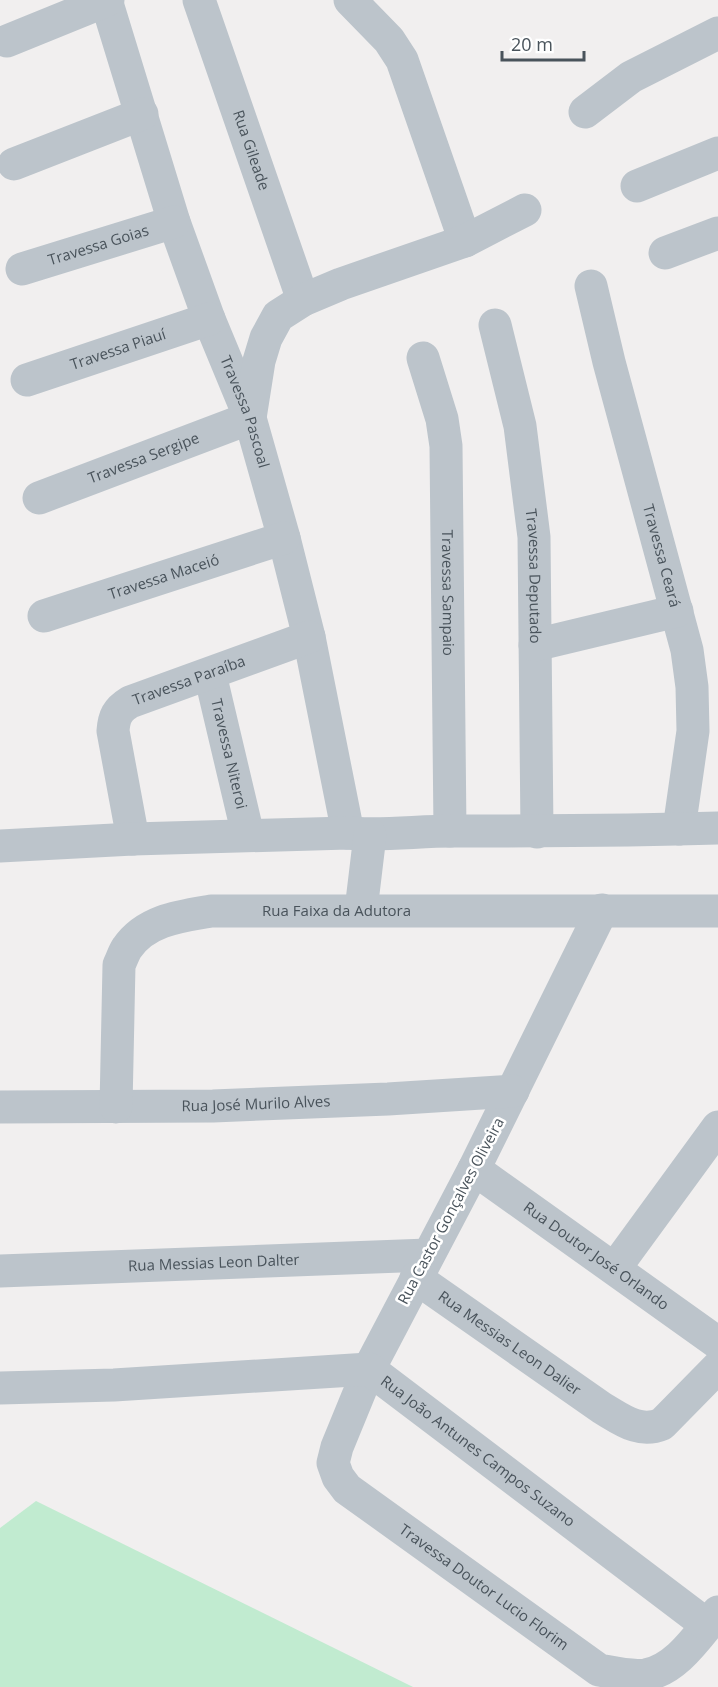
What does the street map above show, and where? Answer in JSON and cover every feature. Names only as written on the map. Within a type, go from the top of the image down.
[{"type":"street","points":[[7,41],[107,0]]},
{"type":"street","name":"Travessa Pascoal","points":[[107,0],[174,222],[209,319],[249,418],[284,538],[359,834],[361,910]]},
{"type":"street","name":"Rua Gileade","points":[[199,0],[303,300]]},
{"type":"street","points":[[350,0],[389,40],[402,60],[465,241]]},
{"type":"street","points":[[585,112],[631,77],[718,33]]},
{"type":"street","points":[[14,164],[142,114]]},
{"type":"street","points":[[637,186],[718,153]]},
{"type":"street","points":[[249,418],[259,362],[266,338],[278,316],[303,300],[341,284],[465,241],[525,210]]},
{"type":"street","name":"Travessa Goias","points":[[22,269],[174,222]]},
{"type":"street","points":[[664,253],[718,233]]},
{"type":"street","name":"Travessa Ceará","points":[[591,286],[615,385],[677,611],[705,730],[679,830]]},
{"type":"street","name":"Travessa Piauí","points":[[27,380],[209,319]]},
{"type":"street","name":"Travessa Deputado","points":[[495,325],[520,426],[534,537],[537,832]]},
{"type":"street","name":"Travessa Sampaio","points":[[423,358],[442,419],[446,446],[450,831]]},
{"type":"street","name":"Travessa Sergipe","points":[[39,498],[249,418]]},
{"type":"street","name":"Travessa Maceió","points":[[44,616],[284,538]]},
{"type":"street","points":[[535,645],[677,611]]},
{"type":"street","name":"Travessa Paraíba","points":[[133,839],[113,731],[114,717],[121,708],[130,702],[309,637]]},
{"type":"street","name":"Travessa Niteroi","points":[[210,674],[248,836]]},
{"type":"street","points":[[0,846],[248,836],[718,828]]},
{"type":"street","name":"Rua Castor Gonçalves Oliveira","points":[[369,1505],[347,1489],[338,1477],[333,1463],[337,1447],[369,1369],[474,1170],[602,910]]},
{"type":"street","name":"Rua Faixa da Adutora","points":[[116,1107],[119,965],[127,947],[149,927],[179,916],[211,911],[718,912]]},
{"type":"street","name":"Rua José Murilo Alves","points":[[0,1107],[213,1106],[513,1092]]},
{"type":"street","points":[[615,1268],[718,1127]]},
{"type":"street","name":"Rua Doutor José Orlando","points":[[474,1170],[718,1343]]},
{"type":"street","name":"Rua Messias Leon Dalter","points":[[0,1271],[422,1267]]},
{"type":"street","name":"Rua Messias Leon Dalier","points":[[422,1267],[602,1408],[634,1427],[653,1428],[662,1424],[718,1367]]},
{"type":"street","name":"Rua João Antunes Campos Suzano","points":[[0,1388],[125,1384],[369,1369],[713,1619]]},
{"type":"street","name":"Travessa Doutor Lucio Florim","points":[[369,1505],[599,1670],[627,1675],[646,1675],[655,1672],[680,1655],[713,1619]]},
{"type":"green space","points":[[36,1501],[413,1687],[0,1687],[0,1528]]}]
